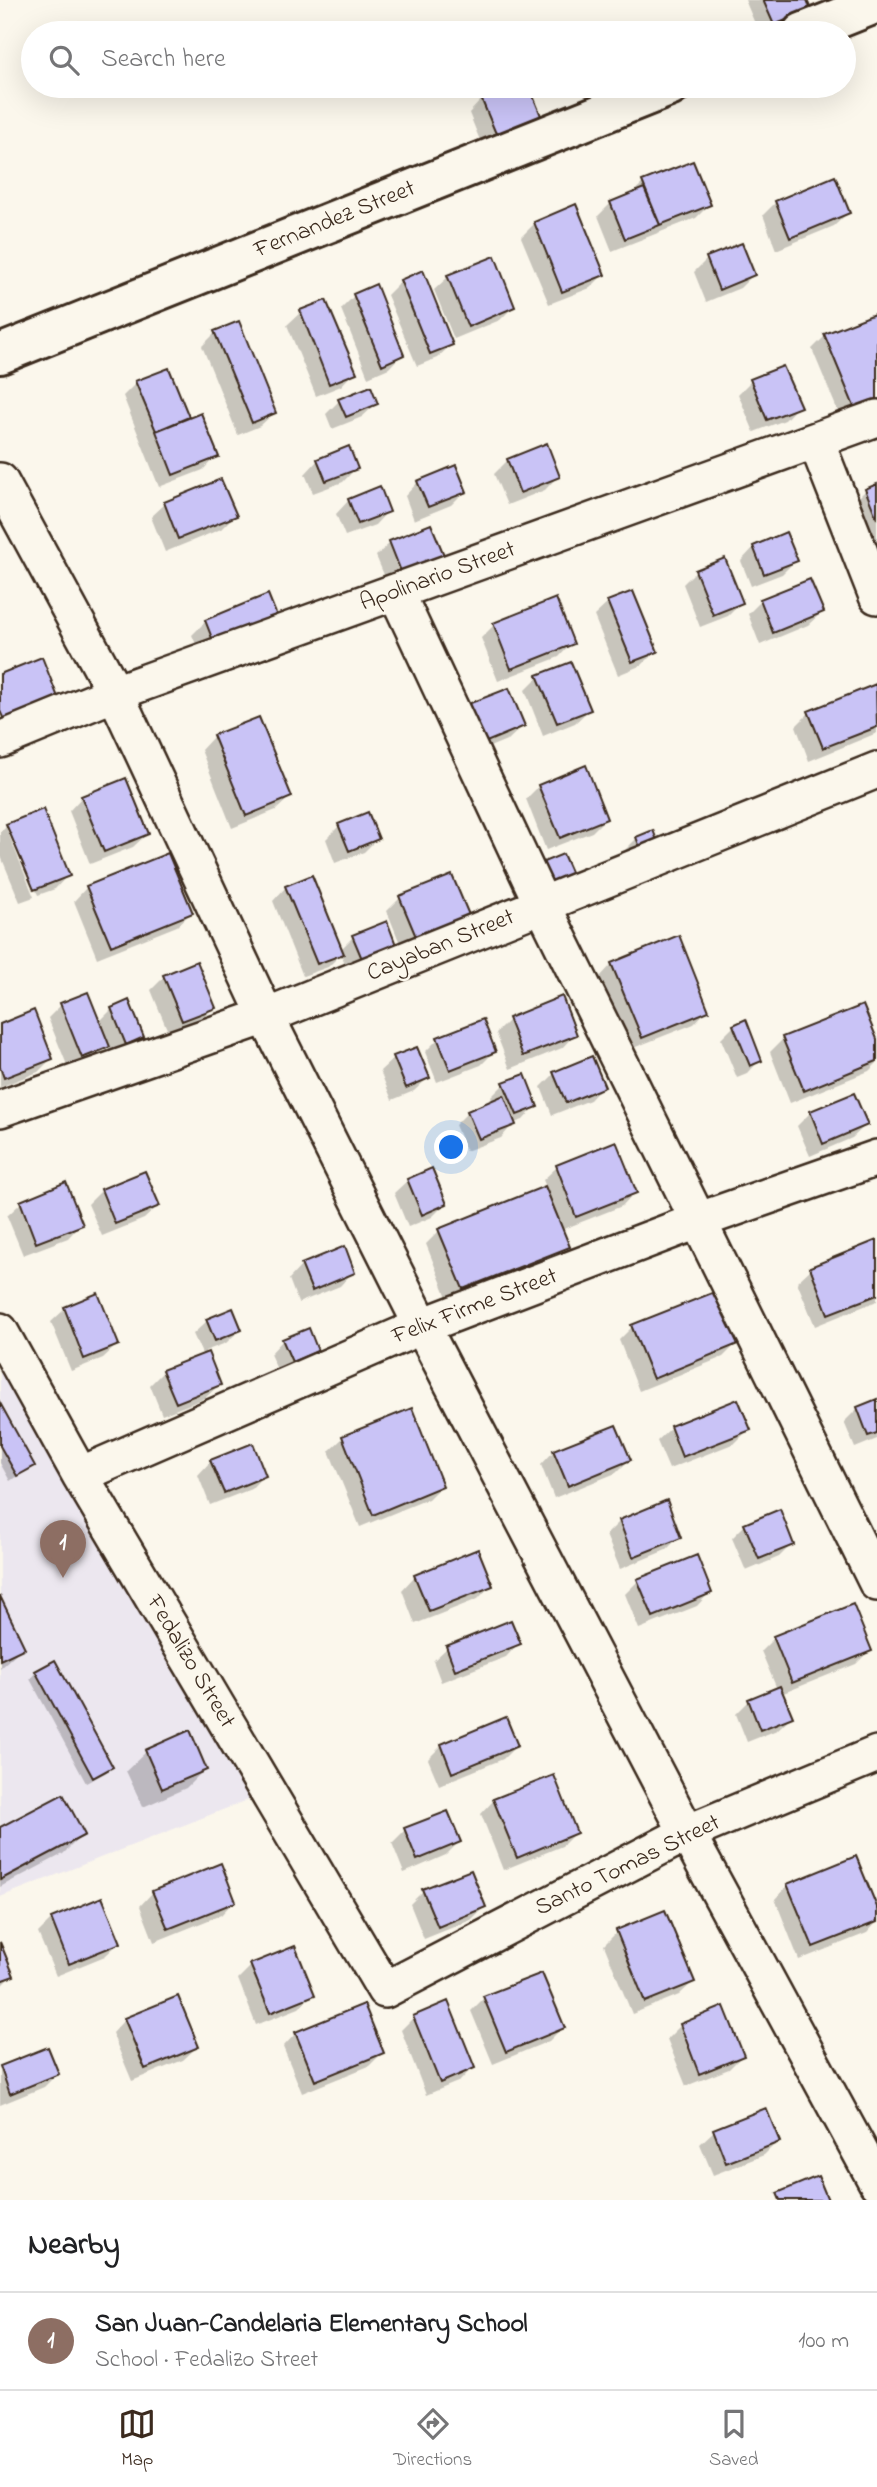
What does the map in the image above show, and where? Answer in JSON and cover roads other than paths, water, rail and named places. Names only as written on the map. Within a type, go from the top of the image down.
[{"type":"street","points":[[832,21],[877,3]]},
{"type":"street","name":"Fernandez Street","points":[[0,354],[641,98]]},
{"type":"street","name":"Apolinario Street","points":[[0,740],[115,694],[877,418]]},
{"type":"street","points":[[816,441],[877,596]]},
{"type":"street","points":[[0,481],[115,694],[266,1016],[422,1326],[687,1833],[877,2183]]},
{"type":"street","points":[[396,592],[543,906],[877,1583]]},
{"type":"street","name":"Cayaban Street","points":[[0,1109],[266,1016],[877,770]]},
{"type":"street","name":"Felix Firme Street","points":[[80,1475],[422,1326],[697,1221],[877,1158]]},
{"type":"street","name":"Fedalizo Street","points":[[0,1331],[80,1475],[384,1990]]},
{"type":"street","name":"Santo Tomas Street","points":[[384,1990],[687,1833],[877,1754]]},
{"type":"place","name":"San Juan-Candelaria Elementary School","points":[[63,1578]]}]
